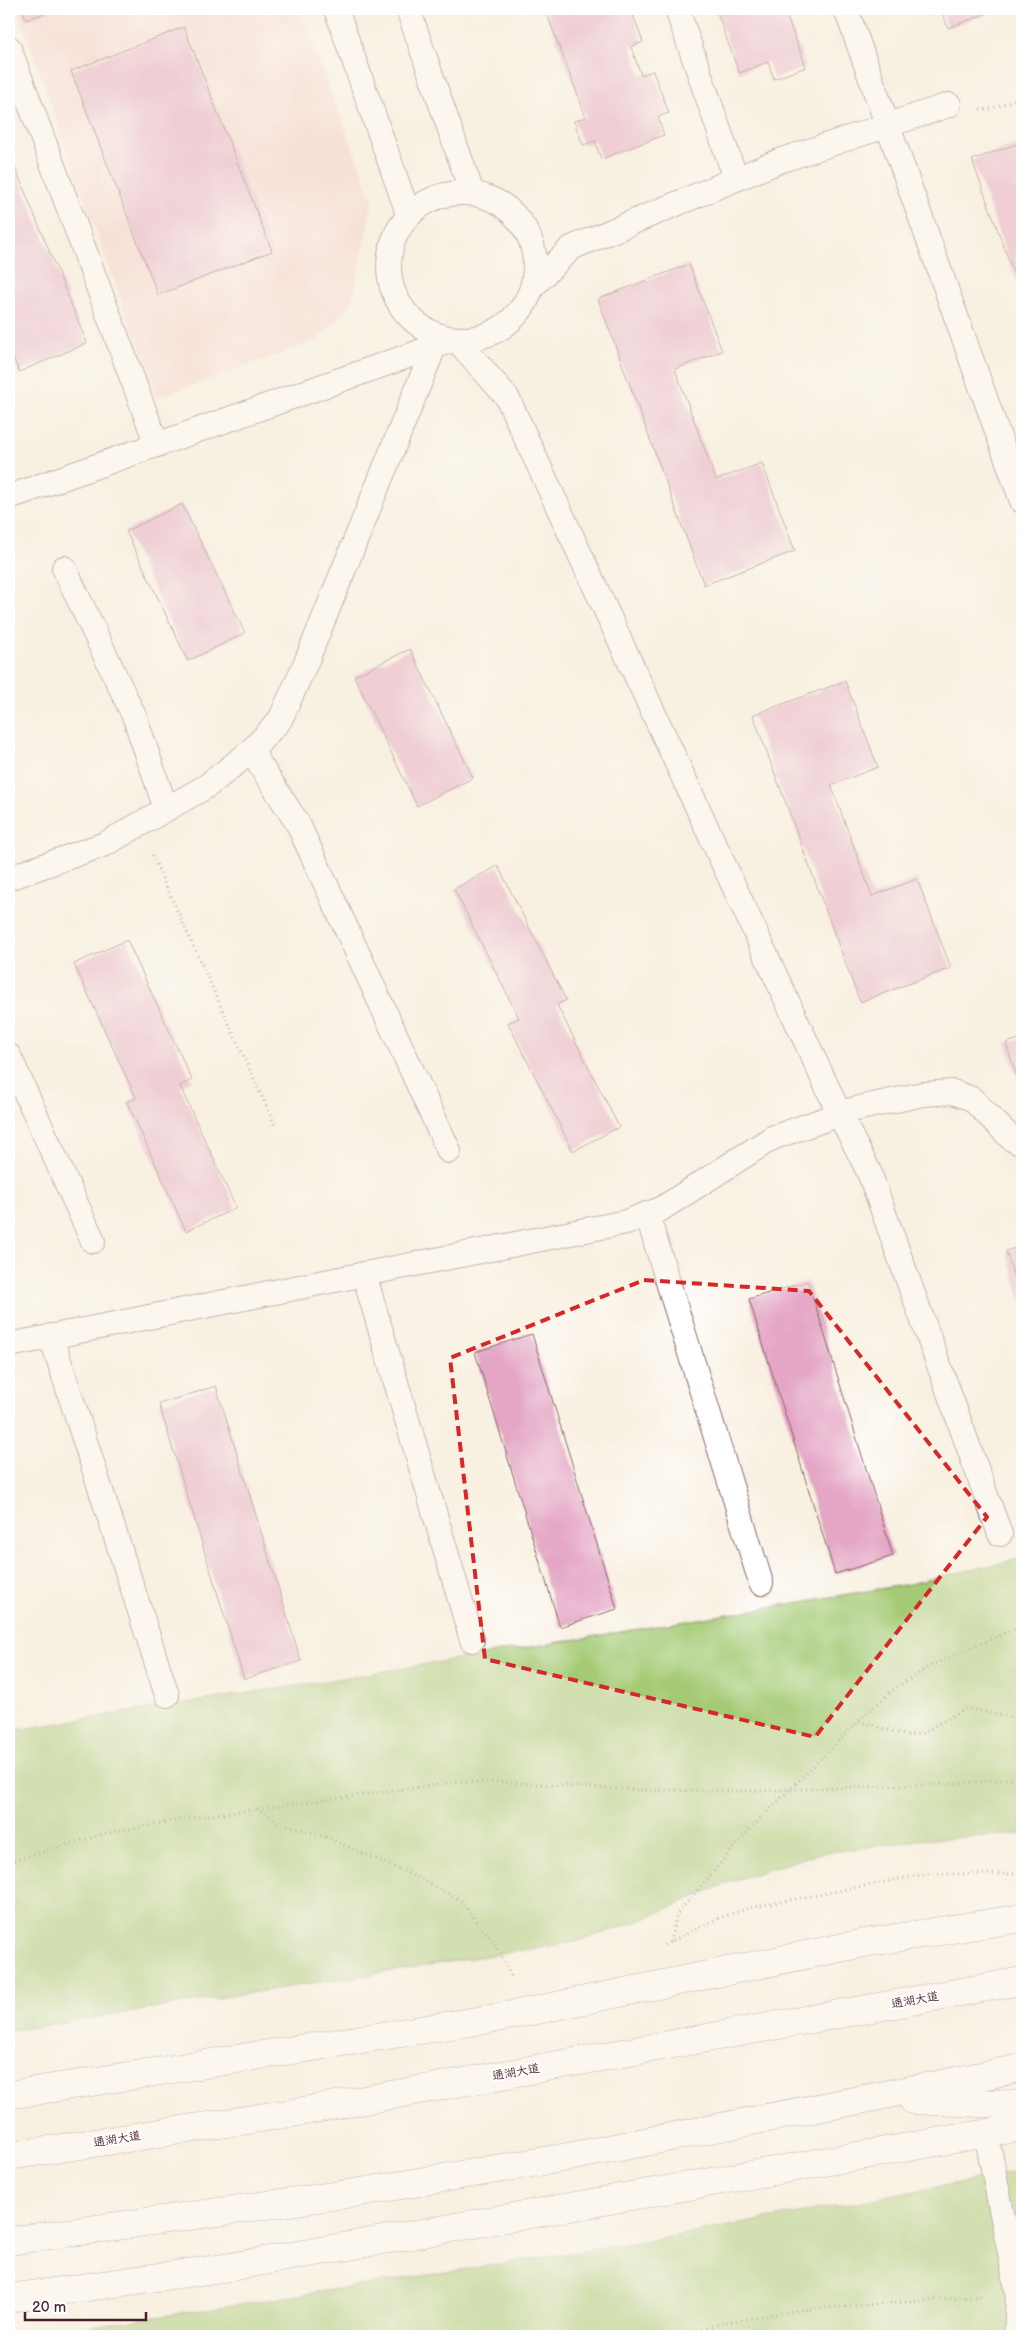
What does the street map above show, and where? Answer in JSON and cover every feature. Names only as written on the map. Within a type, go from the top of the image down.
[{"type":"main road","points":[[9,2095],[502,2017],[864,1943],[1022,1918]]},
{"type":"main road","name":"通湖大道","points":[[9,2156],[292,2113],[1022,1981]]},
{"type":"main road","points":[[9,2241],[354,2193],[568,2157],[1022,2068]]},
{"type":"main road","points":[[866,2099],[1022,2105]]},
{"type":"main road","points":[[9,2298],[230,2267],[1022,2127]]},
{"type":"lane","points":[[336,9],[409,216]]},
{"type":"lane","points":[[408,9],[472,193]]},
{"type":"lane","points":[[677,9],[736,179]]},
{"type":"lane","points":[[846,9],[1022,501]]},
{"type":"lane","points":[[9,48],[157,445]]},
{"type":"lane","points":[[9,497],[445,343],[481,337],[504,326],[522,309],[533,286],[571,248],[779,161],[949,105]]},
{"type":"lane","points":[[533,286],[535,260],[529,236],[514,215],[494,200],[472,193],[449,194],[434,199],[409,216],[396,236],[390,258],[391,281],[400,303],[414,321],[434,333],[507,397],[840,1115],[869,1172],[1000,1534]]},
{"type":"lane","points":[[9,878],[105,844],[207,786],[251,751],[280,720],[308,660],[445,343]]},
{"type":"lane","points":[[64,568],[135,718],[166,809]]},
{"type":"lane","points":[[251,751],[298,824],[449,1151]]},
{"type":"lane","points":[[9,1056],[93,1242]]},
{"type":"lane","points":[[9,1345],[626,1222],[660,1209],[772,1138],[840,1115],[924,1094],[953,1092],[972,1098],[1012,1138],[1022,1144]]},
{"type":"lane","points":[[647,1214],[761,1583]]},
{"type":"lane","points":[[364,1274],[472,1640]]},
{"type":"lane","points":[[51,1336],[167,1696]]},
{"type":"lane","points":[[989,2148],[1018,2294],[1016,2336]]},
{"type":"path","points":[[949,105],[988,110],[1022,98]]},
{"type":"path","points":[[138,825],[276,1125]]},
{"type":"path","points":[[670,1942],[677,1914],[749,1830],[894,1689],[930,1666],[1022,1626]]},
{"type":"path","points":[[859,1721],[908,1736],[922,1733],[967,1708],[1022,1720]]},
{"type":"path","points":[[9,1862],[102,1834],[189,1818],[456,1782],[498,1782],[634,1790],[790,1789],[951,1784],[1022,1778]]},
{"type":"path","points":[[255,1809],[280,1822],[328,1838],[417,1877],[460,1900],[495,1944],[513,1979]]},
{"type":"path","points":[[662,1947],[721,1917],[748,1908],[926,1874],[1022,1874]]},
{"type":"path","points":[[673,2336],[728,2322],[799,2310],[1018,2294]]},
{"type":"highlighted area","points":[[644,1280],[809,1291],[987,1517],[815,1737],[485,1659],[450,1358]]},
{"type":"shaded area","points":[[17,9],[299,9],[373,200],[352,303],[316,341],[156,398]]},
{"type":"green space","points":[[1022,1558],[1022,1834],[918,1840],[816,1854],[727,1883],[639,1921],[576,1942],[9,2031],[9,1731],[295,1686],[909,1584]]},
{"type":"green space","points":[[1022,2171],[1022,2336],[33,2336],[655,2240]]},
{"type":"building","points":[[22,9],[56,9],[26,20]]},
{"type":"building","points":[[545,9],[631,9],[643,42],[631,47],[641,75],[653,71],[669,113],[658,117],[664,135],[601,159],[595,141],[583,145],[574,121],[586,117]]},
{"type":"building","points":[[716,9],[784,9],[806,67],[774,79],[768,62],[739,73]]},
{"type":"building","points":[[928,9],[999,9],[948,28],[941,10],[931,15]]},
{"type":"building","points":[[184,27],[272,251],[158,295],[71,71]]},
{"type":"building","points":[[1022,142],[1022,296],[972,160]]},
{"type":"building","points":[[9,153],[87,343],[19,372],[9,348]]},
{"type":"building","points":[[689,264],[722,351],[675,369],[716,480],[762,463],[795,551],[704,585],[598,299]]},
{"type":"building","points":[[182,504],[245,633],[188,661],[126,531]]},
{"type":"building","points":[[410,649],[473,778],[417,806],[354,676]]},
{"type":"building","points":[[845,681],[878,767],[831,785],[872,896],[917,879],[951,968],[860,1002],[753,715]]},
{"type":"building","points":[[498,866],[566,1000],[557,1005],[619,1127],[573,1151],[508,1023],[519,1018],[454,889]]},
{"type":"building","points":[[127,940],[192,1080],[180,1086],[236,1208],[186,1231],[127,1102],[136,1098],[74,964]]},
{"type":"building","points":[[1022,1038],[1022,1093],[1006,1043]]},
{"type":"building","points":[[1022,1246],[1022,1303],[1006,1251]]},
{"type":"building","points":[[808,1281],[893,1556],[835,1574],[749,1299]]},
{"type":"building","points":[[532,1334],[617,1609],[560,1627],[475,1352]]},
{"type":"building","points":[[216,1386],[301,1661],[244,1679],[159,1404]]}]
